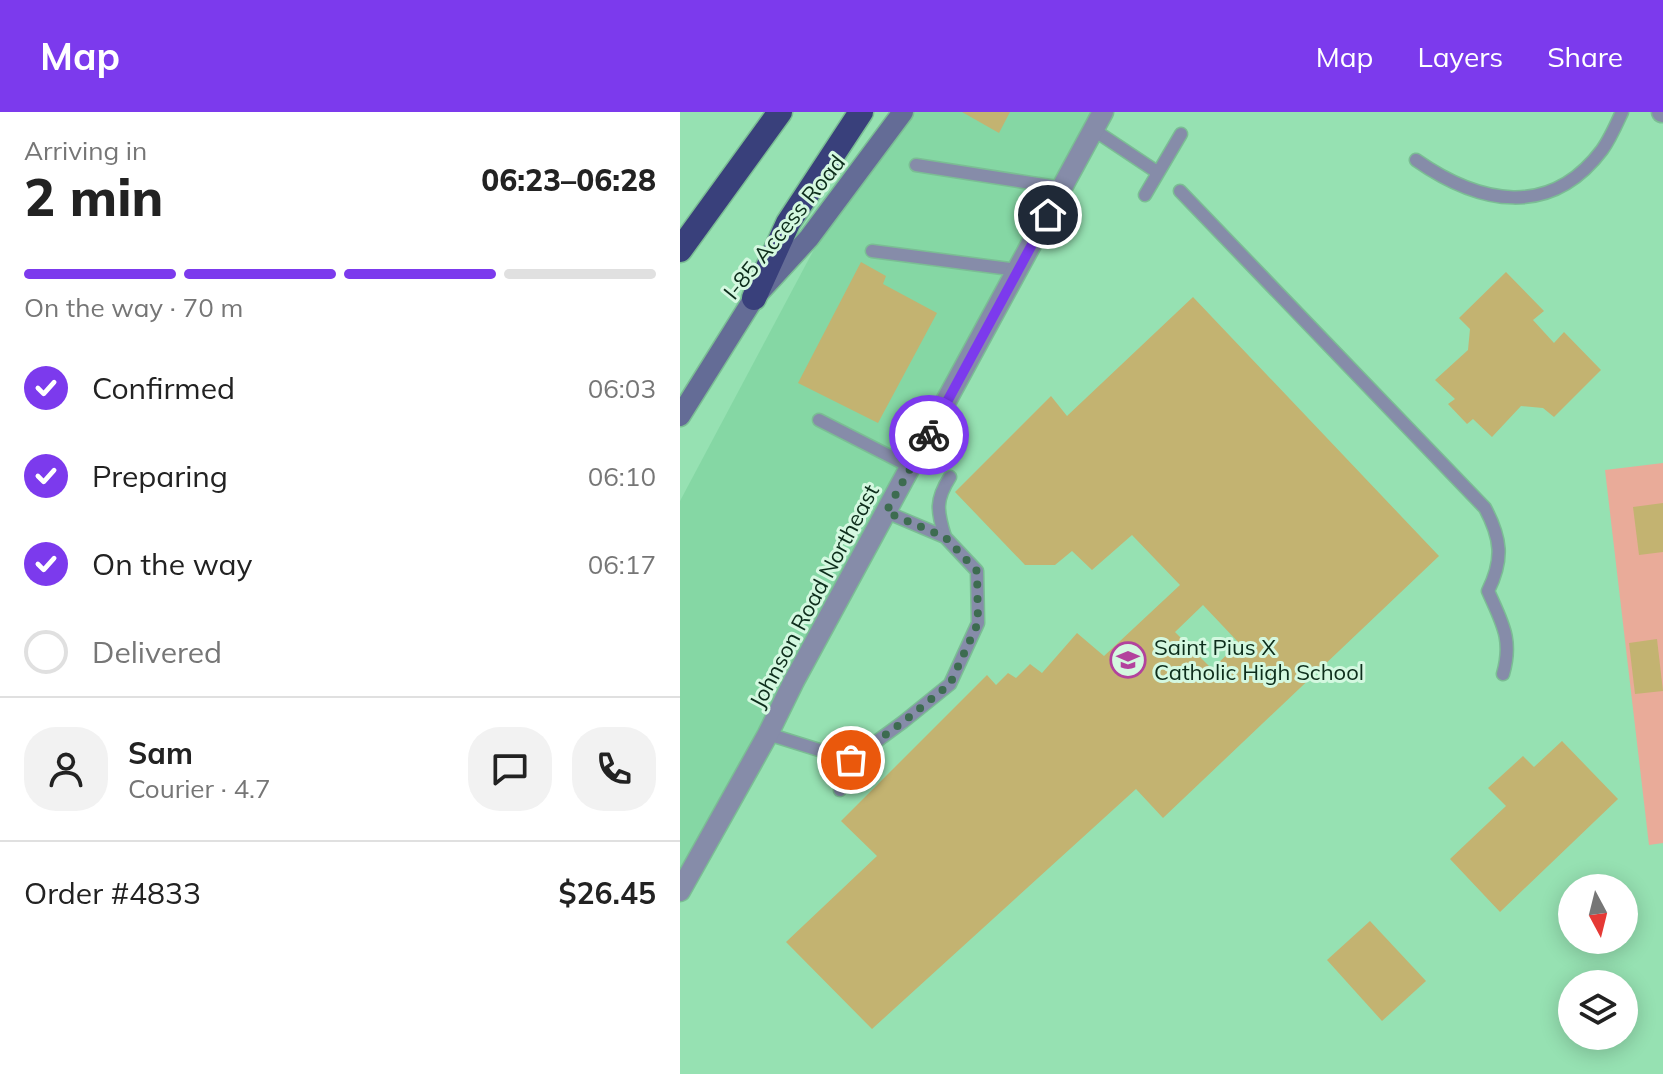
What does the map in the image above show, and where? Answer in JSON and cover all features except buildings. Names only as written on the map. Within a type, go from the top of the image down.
[{"type":"highway","points":[[680,250],[780,112]]},
{"type":"highway","points":[[754,298],[788,223],[861,112]]},
{"type":"main road","name":"I-85 Access Road","points":[[680,416],[754,298],[809,238],[903,112]]},
{"type":"street","name":"Johnson Road Northeast","points":[[680,891],[768,734],[1098,121]]},
{"type":"lane","points":[[1416,160],[1441,177],[1468,189],[1495,196],[1527,198],[1565,185],[1584,171],[1604,148],[1622,112]]},
{"type":"lane","points":[[1098,121],[1157,172]]},
{"type":"lane","points":[[1145,195],[1181,134]]},
{"type":"lane","points":[[916,165],[1063,188]]},
{"type":"lane","points":[[1180,191],[1485,508],[1497,531],[1499,561],[1488,591],[1505,632],[1509,652],[1503,674]]},
{"type":"lane","points":[[872,251],[1018,270]]},
{"type":"lane","points":[[819,420],[911,467]]},
{"type":"lane","points":[[945,537],[938,514],[940,493],[950,477]]},
{"type":"lane","points":[[840,790],[851,760],[950,684],[978,623],[977,571],[945,537],[886,512]]},
{"type":"lane","points":[[768,734],[851,760]]},
{"type":"shaded area","points":[[912,112],[1099,112],[680,883],[680,501],[836,208]]},
{"type":"shaded area","points":[[1663,463],[1663,843],[1649,845],[1605,470]]},
{"type":"way so far","points":[[851,760],[950,684],[978,623],[977,571],[945,537],[886,512],[929,435]]},
{"type":"place","name":"Saint Pius X Catholic High School","points":[[1128,660]]},
{"type":"route","points":[[929,435],[1048,215]]}]
